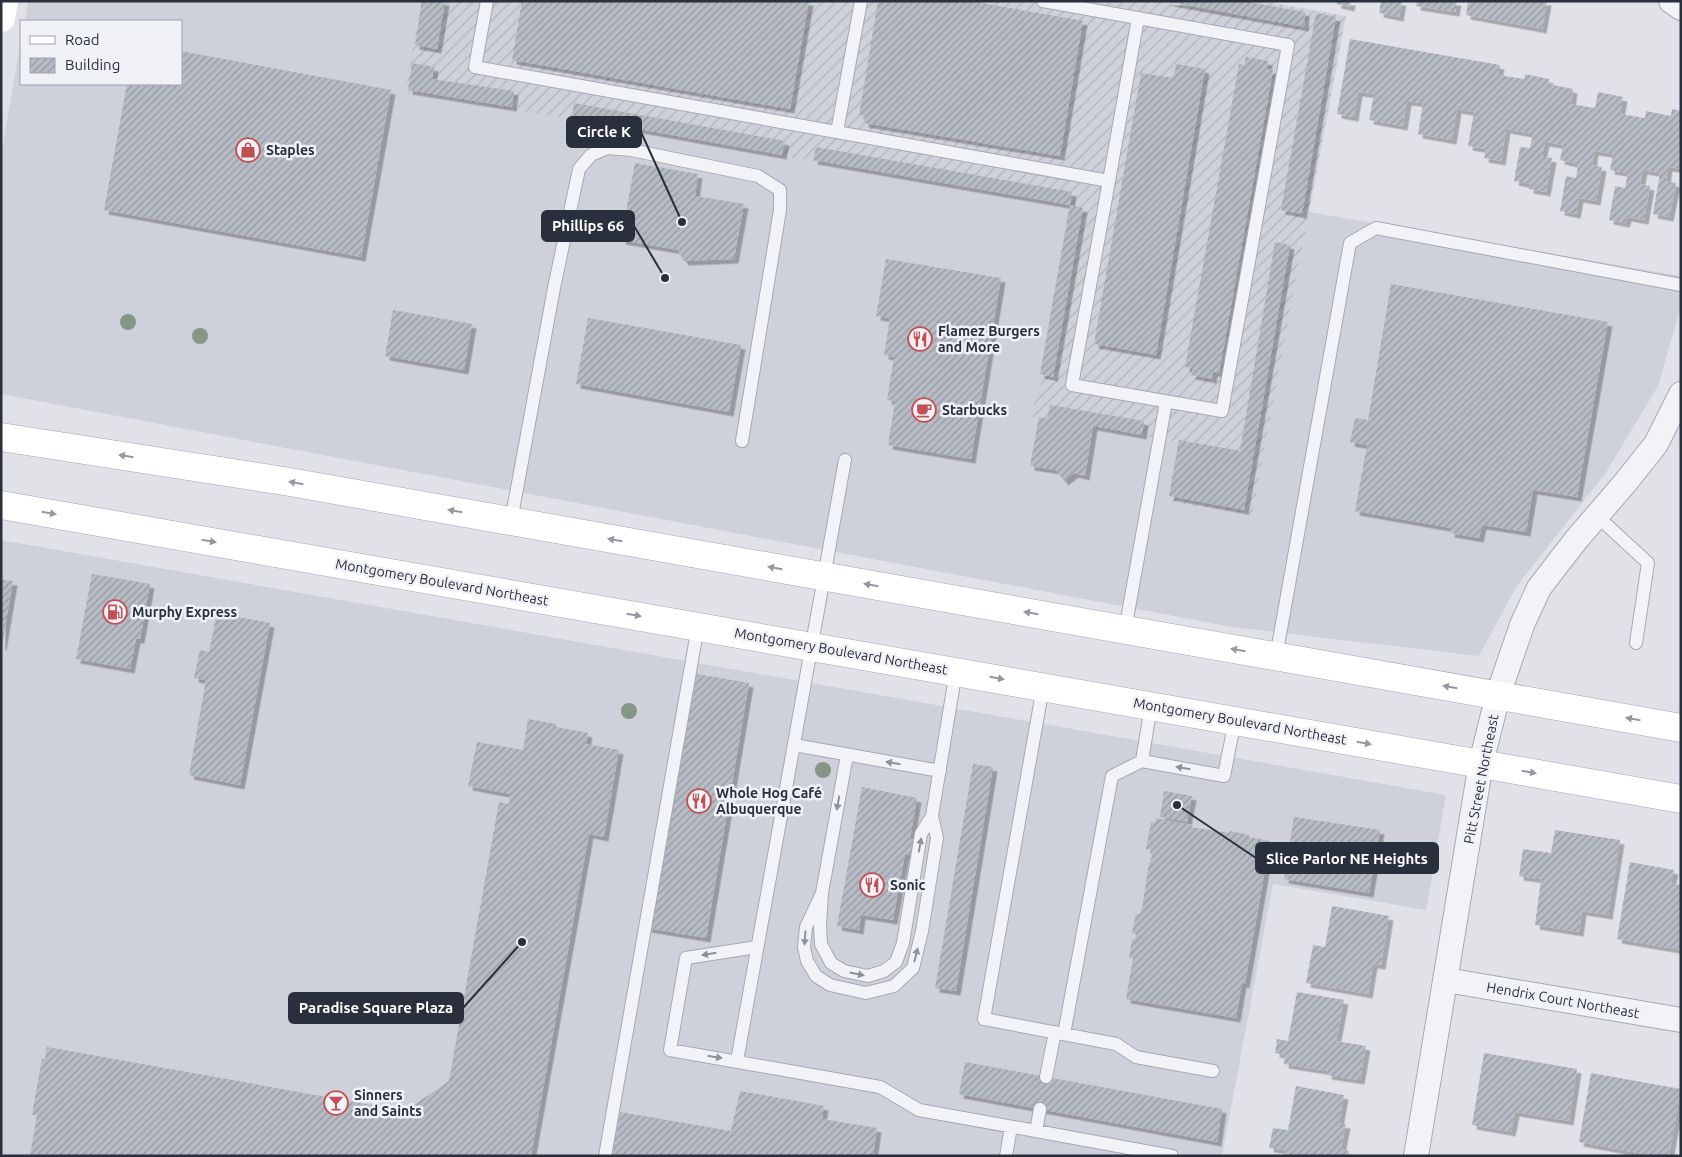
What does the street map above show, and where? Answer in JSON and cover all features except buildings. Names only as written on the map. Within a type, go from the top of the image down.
[{"type":"main road","points":[[1,18],[4,1]]},
{"type":"main road","points":[[1,437],[284,481],[1681,728]]},
{"type":"main road","name":"Montgomery Boulevard Northeast","points":[[1,505],[1681,799]]},
{"type":"street","points":[[1672,1],[1681,8]]},
{"type":"street","name":"Pitt Street Northeast","points":[[1416,1156],[1481,763],[1498,695],[1522,625],[1538,588],[1656,444],[1681,394]]},
{"type":"street","name":"Hendrix Court Northeast","points":[[1446,980],[1681,1020]]},
{"type":"lane","points":[[487,1],[475,67],[1109,181]]},
{"type":"lane","points":[[837,132],[861,1]]},
{"type":"lane","points":[[1042,1],[1138,18],[1288,45],[1222,411],[1072,384],[1138,18]]},
{"type":"lane","points":[[510,521],[578,169],[591,155],[607,148],[631,150],[758,176],[780,190],[780,210],[742,441]]},
{"type":"lane","points":[[1276,657],[1350,243],[1376,228],[1681,285]]},
{"type":"lane","points":[[1125,630],[1166,402]]},
{"type":"lane","points":[[737,1061],[845,460]]},
{"type":"lane","points":[[1597,516],[1648,563],[1636,643]]},
{"type":"lane","points":[[605,1156],[698,626]]},
{"type":"lane","points":[[822,893],[806,926],[804,946],[807,961],[816,976],[830,985],[866,993],[894,986],[913,968],[922,931],[936,838],[932,816],[956,671]]},
{"type":"lane","points":[[1043,687],[984,1019],[1116,1044],[1136,1057],[1213,1071]]},
{"type":"lane","points":[[1142,761],[1151,706]]},
{"type":"lane","points":[[1046,1077],[1059,1033],[1112,776],[1142,761],[1224,776],[1235,720]]},
{"type":"lane","points":[[794,745],[940,771]]},
{"type":"lane","points":[[847,755],[822,893],[821,944],[831,964],[844,971],[868,976],[884,971],[896,962],[903,943],[921,834],[932,816]]},
{"type":"lane","points":[[757,947],[686,958],[670,1050],[880,1087],[919,1110],[1172,1156]]},
{"type":"lane","points":[[1036,1132],[1040,1109]]},
{"type":"lane","points":[[1006,1156],[1011,1127]]},
{"type":"shaded area","points":[[28,1],[421,1],[406,91],[1070,205],[1040,374],[1042,377],[1033,416],[1179,442],[1168,501],[1252,515],[1309,212],[1681,276],[1681,306],[1658,386],[1605,474],[1516,587],[1479,656],[1232,627],[1,394],[1,155],[20,47],[20,85],[182,85],[182,20],[25,20]]},
{"type":"shaded area","points":[[421,1],[1261,1],[1346,16],[1252,516],[1168,501],[1178,442],[1032,417],[1036,392],[1039,390],[1042,377],[1040,374],[1069,205],[405,91]]},
{"type":"shaded area","points":[[1,540],[1446,795],[1426,910],[1273,884],[1222,1156],[1,1156]]},
{"type":"place","name":"Staples","points":[[248,150]]},
{"type":"place","name":"Circle K","points":[[682,222]]},
{"type":"place","name":"Phillips 66","points":[[665,278]]},
{"type":"place","name":"Flamez Burgers and More","points":[[920,339]]},
{"type":"place","name":"Starbucks","points":[[924,410]]},
{"type":"place","name":"Murphy Express","points":[[115,612]]},
{"type":"place","name":"Whole Hog Café Albuquerque","points":[[699,801]]},
{"type":"place","name":"Slice Parlor NE Heights","points":[[1177,805]]},
{"type":"place","name":"Sonic","points":[[872,885]]},
{"type":"place","name":"Paradise Square Plaza","points":[[522,942]]},
{"type":"place","name":"Sinners and Saints","points":[[336,1103]]}]
